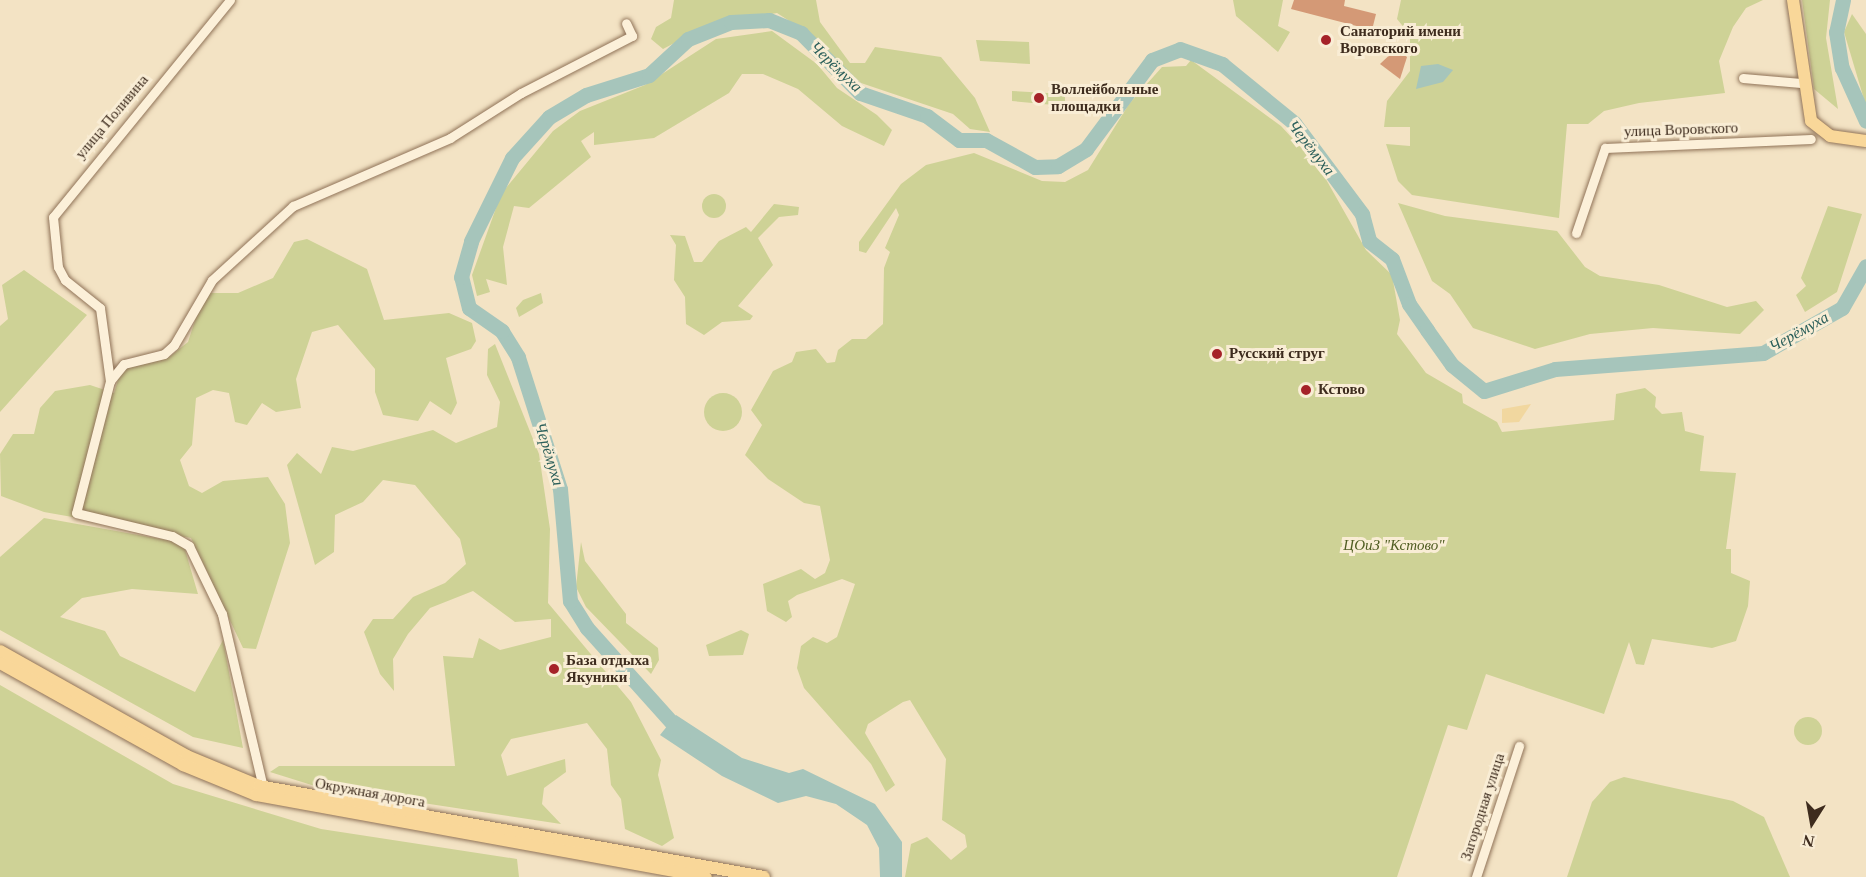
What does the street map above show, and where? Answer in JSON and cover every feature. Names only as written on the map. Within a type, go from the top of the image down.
[{"type":"main road","points":[[1793,0],[1801,83],[1815,127],[1841,139],[1866,141]]},
{"type":"main road","name":"Окружная дорога","points":[[0,651],[187,756],[265,792],[764,877]]},
{"type":"main road","name":"Окружная дорога","points":[[0,663],[183,765],[265,792],[706,877]]},
{"type":"street","name":"улица Поливина","points":[[110,381],[100,308],[65,280],[58,267],[57,207],[230,0]]},
{"type":"street","points":[[265,792],[222,614],[189,546],[172,536],[76,513],[110,381],[124,364],[169,349],[212,280],[293,206],[450,138],[521,93],[632,36],[626,23]]},
{"type":"street","points":[[1743,78],[1801,83]]},
{"type":"street","name":"улица Воровского","points":[[1576,232],[1605,148],[1811,139]]},
{"type":"street","name":"Загородная улица","points":[[1476,877],[1519,746]]},
{"type":"green space","points":[[674,0],[816,0],[820,22],[850,63],[865,63],[875,47],[941,57],[975,98],[990,132],[970,129],[953,114],[861,83],[808,33],[777,13],[707,26],[663,49],[651,39],[656,27],[671,18]]},
{"type":"green space","points":[[1233,0],[1283,0],[1278,26],[1290,32],[1278,52],[1236,16]]},
{"type":"green space","points":[[1401,0],[1763,0],[1746,8],[1733,27],[1719,61],[1725,93],[1639,103],[1604,111],[1588,124],[1567,124],[1559,218],[1412,195],[1398,181],[1386,144],[1410,146],[1410,127],[1384,127],[1387,101],[1410,71],[1410,35],[1397,19]]},
{"type":"green space","points":[[1802,0],[1830,0],[1826,38],[1838,109],[1814,89]]},
{"type":"green space","points":[[1852,14],[1866,34],[1866,106],[1844,32]]},
{"type":"green space","points":[[772,31],[817,64],[837,88],[877,115],[892,130],[884,146],[842,126],[798,89],[763,74],[742,74],[729,93],[654,138],[594,145],[594,132],[581,141],[591,157],[529,208],[514,206],[503,247],[507,285],[486,279],[490,292],[477,296],[472,275],[501,194],[553,131],[580,111],[645,85],[716,39]]},
{"type":"green space","points":[[976,40],[1029,42],[1030,64],[980,61]]},
{"type":"green space","name":"ЦОиЗ \"Кстово\"","points":[[1191,60],[1281,126],[1319,167],[1366,250],[1392,275],[1400,320],[1397,334],[1426,373],[1462,394],[1463,403],[1497,422],[1502,432],[1614,420],[1616,394],[1645,388],[1656,397],[1655,407],[1662,414],[1682,412],[1685,431],[1704,436],[1700,471],[1736,473],[1726,549],[1731,549],[1731,573],[1750,581],[1748,606],[1736,641],[1712,648],[1652,639],[1644,665],[1636,664],[1629,642],[1604,714],[1486,674],[1467,730],[1448,725],[1397,877],[905,877],[911,844],[927,837],[951,860],[967,847],[965,835],[942,820],[946,759],[910,700],[903,702],[868,724],[865,733],[895,785],[886,792],[871,764],[804,688],[797,668],[801,646],[813,637],[827,643],[837,637],[855,584],[842,579],[797,595],[788,601],[792,617],[786,622],[767,611],[763,584],[801,569],[815,579],[825,573],[830,560],[820,506],[804,503],[768,479],[745,455],[762,425],[751,410],[773,371],[792,362],[796,352],[816,349],[827,363],[835,362],[838,350],[852,339],[866,339],[883,324],[884,268],[890,252],[885,248],[899,215],[896,208],[866,253],[859,251],[859,242],[901,184],[926,165],[974,153],[1042,181],[1065,182],[1088,170],[1129,104],[1162,67],[1186,66]]},
{"type":"green space","name":"Воллейбольные площадки","points":[[1012,91],[1065,94],[1065,106],[1012,101]]},
{"type":"green space","points":[[714,194],[723,197],[726,206],[723,215],[714,218],[705,215],[702,206],[705,197]]},
{"type":"green space","points":[[1398,203],[1445,216],[1557,231],[1585,267],[1600,276],[1659,285],[1727,307],[1756,301],[1764,310],[1740,334],[1653,328],[1590,334],[1535,349],[1473,328],[1450,294],[1432,281]]},
{"type":"green space","points":[[774,204],[799,207],[798,215],[779,217],[758,238],[773,265],[738,306],[753,316],[750,320],[722,322],[704,335],[686,324],[685,297],[674,280],[676,245],[670,235],[685,236],[694,262],[702,262],[719,241],[746,227],[751,232]]},
{"type":"green space","points":[[1828,206],[1862,214],[1837,292],[1805,312],[1796,295],[1806,286],[1801,278]]},
{"type":"green space","points":[[307,239],[367,269],[384,320],[449,313],[472,323],[476,341],[471,349],[446,358],[457,403],[451,415],[430,401],[418,421],[383,415],[375,392],[375,369],[338,325],[312,332],[296,379],[301,408],[276,412],[262,403],[247,425],[235,422],[229,393],[213,390],[196,398],[192,445],[180,460],[189,486],[202,493],[223,481],[268,477],[285,504],[290,543],[256,649],[243,648],[191,538],[44,512],[1,496],[0,454],[13,434],[34,434],[40,408],[55,391],[90,385],[114,393],[121,370],[168,358],[188,342],[204,293],[238,293],[273,278],[294,242]]},
{"type":"green space","points":[[24,270],[87,315],[0,412],[0,326],[8,319],[2,285]]},
{"type":"green space","points":[[541,293],[543,303],[519,317],[516,308],[523,300]]},
{"type":"green space","points":[[495,344],[539,454],[550,529],[548,603],[631,702],[661,760],[658,775],[674,838],[662,846],[625,829],[621,799],[611,785],[607,749],[587,723],[511,739],[501,755],[507,776],[565,759],[566,772],[544,788],[542,804],[561,824],[318,787],[270,772],[279,766],[455,766],[443,656],[473,658],[479,638],[500,650],[551,637],[551,619],[515,622],[473,591],[430,608],[408,634],[393,659],[394,691],[380,674],[364,632],[373,619],[393,619],[413,597],[445,583],[466,564],[460,539],[415,485],[383,480],[363,502],[335,515],[334,552],[315,565],[287,465],[297,453],[321,474],[332,447],[353,451],[433,430],[456,443],[497,427],[500,402],[487,375],[488,349]]},
{"type":"green space","points":[[723,393],[736,399],[742,412],[736,425],[723,431],[710,425],[704,412],[710,399]]},
{"type":"green space","points":[[44,518],[183,543],[198,594],[132,589],[82,598],[60,617],[105,631],[120,656],[195,692],[223,640],[243,748],[193,737],[0,630],[0,557]]},
{"type":"green space","points":[[581,542],[585,561],[626,614],[626,623],[658,648],[659,660],[651,674],[586,607],[576,587]]},
{"type":"green space","points":[[741,630],[749,634],[743,655],[709,656],[706,645]]},
{"type":"green space","points":[[0,685],[173,784],[321,829],[517,859],[519,877],[0,877]]},
{"type":"green space","points":[[1808,717],[1818,721],[1822,731],[1818,741],[1808,745],[1798,741],[1794,731],[1798,721]]},
{"type":"green space","points":[[1624,777],[1733,801],[1764,817],[1790,877],[1567,877],[1592,802],[1610,782]]},
{"type":"sand","points":[[1531,404],[1519,422],[1502,423],[1502,409]]},
{"type":"water","points":[[1438,64],[1453,70],[1443,82],[1416,89],[1421,66]]},
{"type":"water","points":[[676,715],[742,758],[789,773],[803,769],[875,804],[902,842],[902,877],[880,877],[879,848],[867,825],[836,804],[806,796],[778,803],[722,776],[660,735]]},
{"type":"building","points":[[1294,0],[1345,0],[1344,6],[1376,14],[1372,30],[1291,9]]},
{"type":"building","points":[[1396,49],[1407,57],[1400,79],[1380,64]]},
{"type":"waterway","name":"Черёмуха","points":[[1843,0],[1836,32],[1842,68],[1866,121]]},
{"type":"waterway","name":"Черёмуха","points":[[683,735],[587,628],[570,601],[560,489],[518,357],[502,331],[469,308],[461,277],[471,241],[512,158],[549,117],[586,95],[649,75],[688,39],[731,22],[769,20],[801,33],[860,93],[927,116],[959,140],[986,140],[1035,167],[1058,166],[1086,149],[1152,60],[1180,49],[1222,64],[1294,123],[1362,214],[1369,241],[1392,259],[1409,304],[1427,330],[1452,365],[1484,391],[1555,369],[1763,353],[1842,308],[1866,266]]},
{"type":"place","name":"Санаторий имени Воровского","points":[[1326,40]]},
{"type":"place","name":"Воллейбольные площадки","points":[[1039,98]]},
{"type":"place","name":"Русский струг","points":[[1217,354]]},
{"type":"place","name":"Кстово","points":[[1306,390]]},
{"type":"place","name":"База отдыха Якуники","points":[[554,669]]}]
